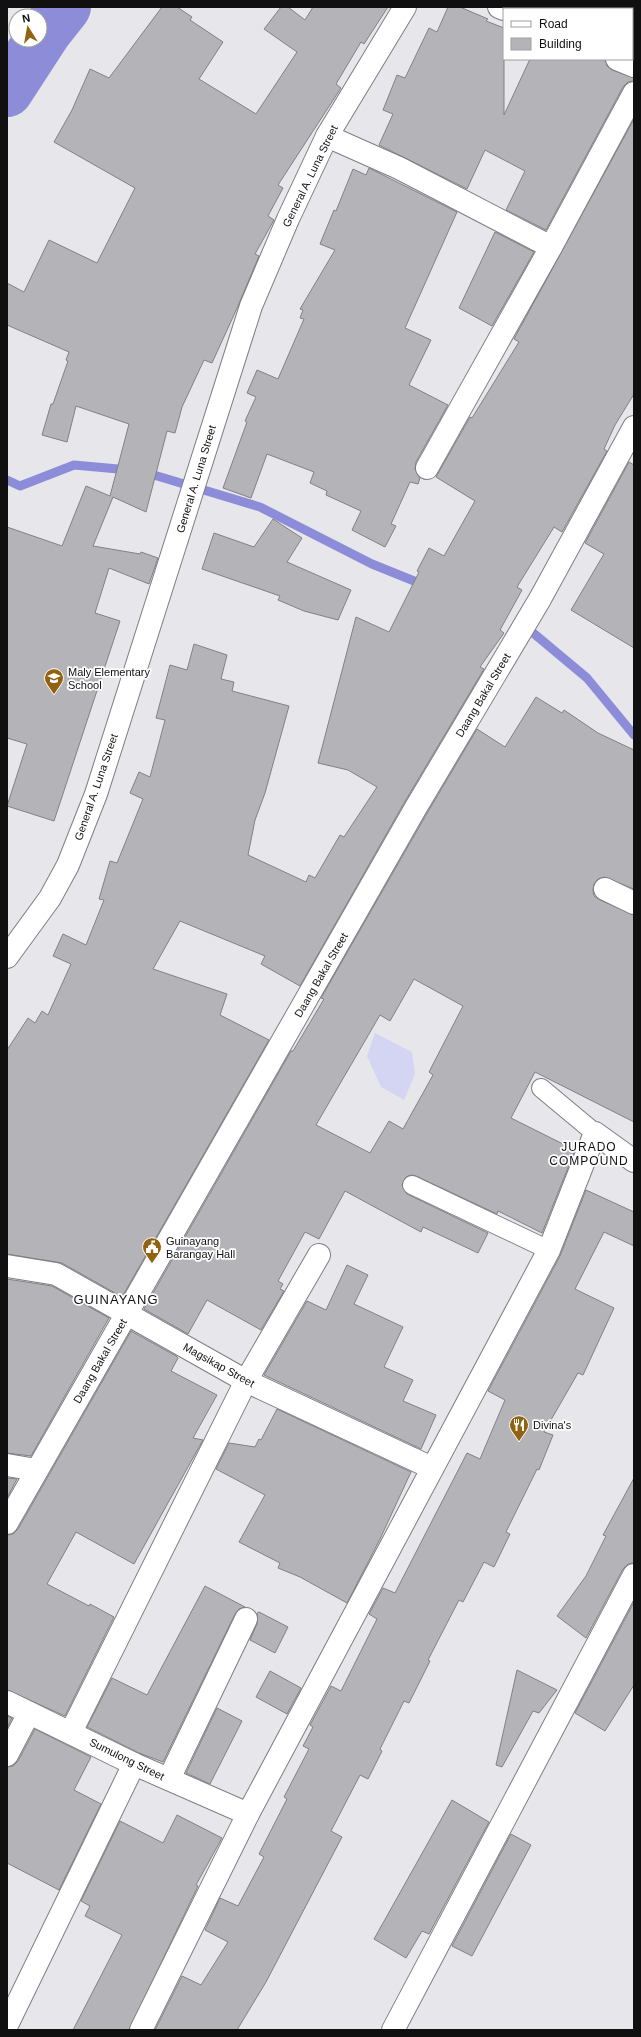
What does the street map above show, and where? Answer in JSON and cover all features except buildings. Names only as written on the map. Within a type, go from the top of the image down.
[{"type":"street","name":"General A. Luna Street","points":[[7,957],[50,898],[68,865],[96,794],[251,306],[288,219],[327,136],[405,7]]},
{"type":"street","points":[[619,60],[634,66]]},
{"type":"street","points":[[427,468],[551,247],[634,93]]},
{"type":"street","points":[[327,136],[399,168],[551,247]]},
{"type":"street","name":"Daang Bakal Street","points":[[7,1523],[36,1470],[128,1314],[415,809],[520,634],[634,427]]},
{"type":"street","points":[[605,889],[634,903]]},
{"type":"street","points":[[141,2030],[248,1814],[549,1250],[595,1133],[633,1159]]},
{"type":"street","points":[[71,1732],[246,1381],[319,1255]]},
{"type":"street","name":"Magsikap Street","points":[[7,1266],[56,1274],[246,1381],[432,1468]]},
{"type":"street","points":[[7,1465],[36,1470]]},
{"type":"street","points":[[393,2030],[634,1575]]},
{"type":"street","points":[[169,1779],[246,1619]]},
{"type":"street","name":"Sumulong Street","points":[[7,1702],[134,1764],[248,1814]]},
{"type":"street","points":[[7,1755],[29,1713]]},
{"type":"street","points":[[7,2026],[134,1764]]},
{"type":"lane","points":[[541,1088],[595,1133]]},
{"type":"lane","points":[[412,1185],[549,1250]]},
{"type":"shaded area","points":[[375,1033],[412,1052],[415,1074],[404,1100],[381,1087],[367,1056]]},
{"type":"waterway","points":[[7,91],[46,31],[65,7]]},
{"type":"waterway","points":[[7,480],[20,486],[74,465],[129,470]]},
{"type":"waterway","points":[[144,472],[260,507],[372,564],[424,585]]},
{"type":"waterway","points":[[532,632],[587,678],[634,735]]},
{"type":"place","name":"Maly Elementary School","points":[[54,695]]},
{"type":"place","name":"Guinayang Barangay Hall","points":[[152,1264]]},
{"type":"place","name":"Divina's","points":[[519,1442]]},
{"type":"district","name":"JURADO COMPOUND","points":[[589,1154]]},
{"type":"district","name":"GUINAYANG","points":[[116,1299]]}]
